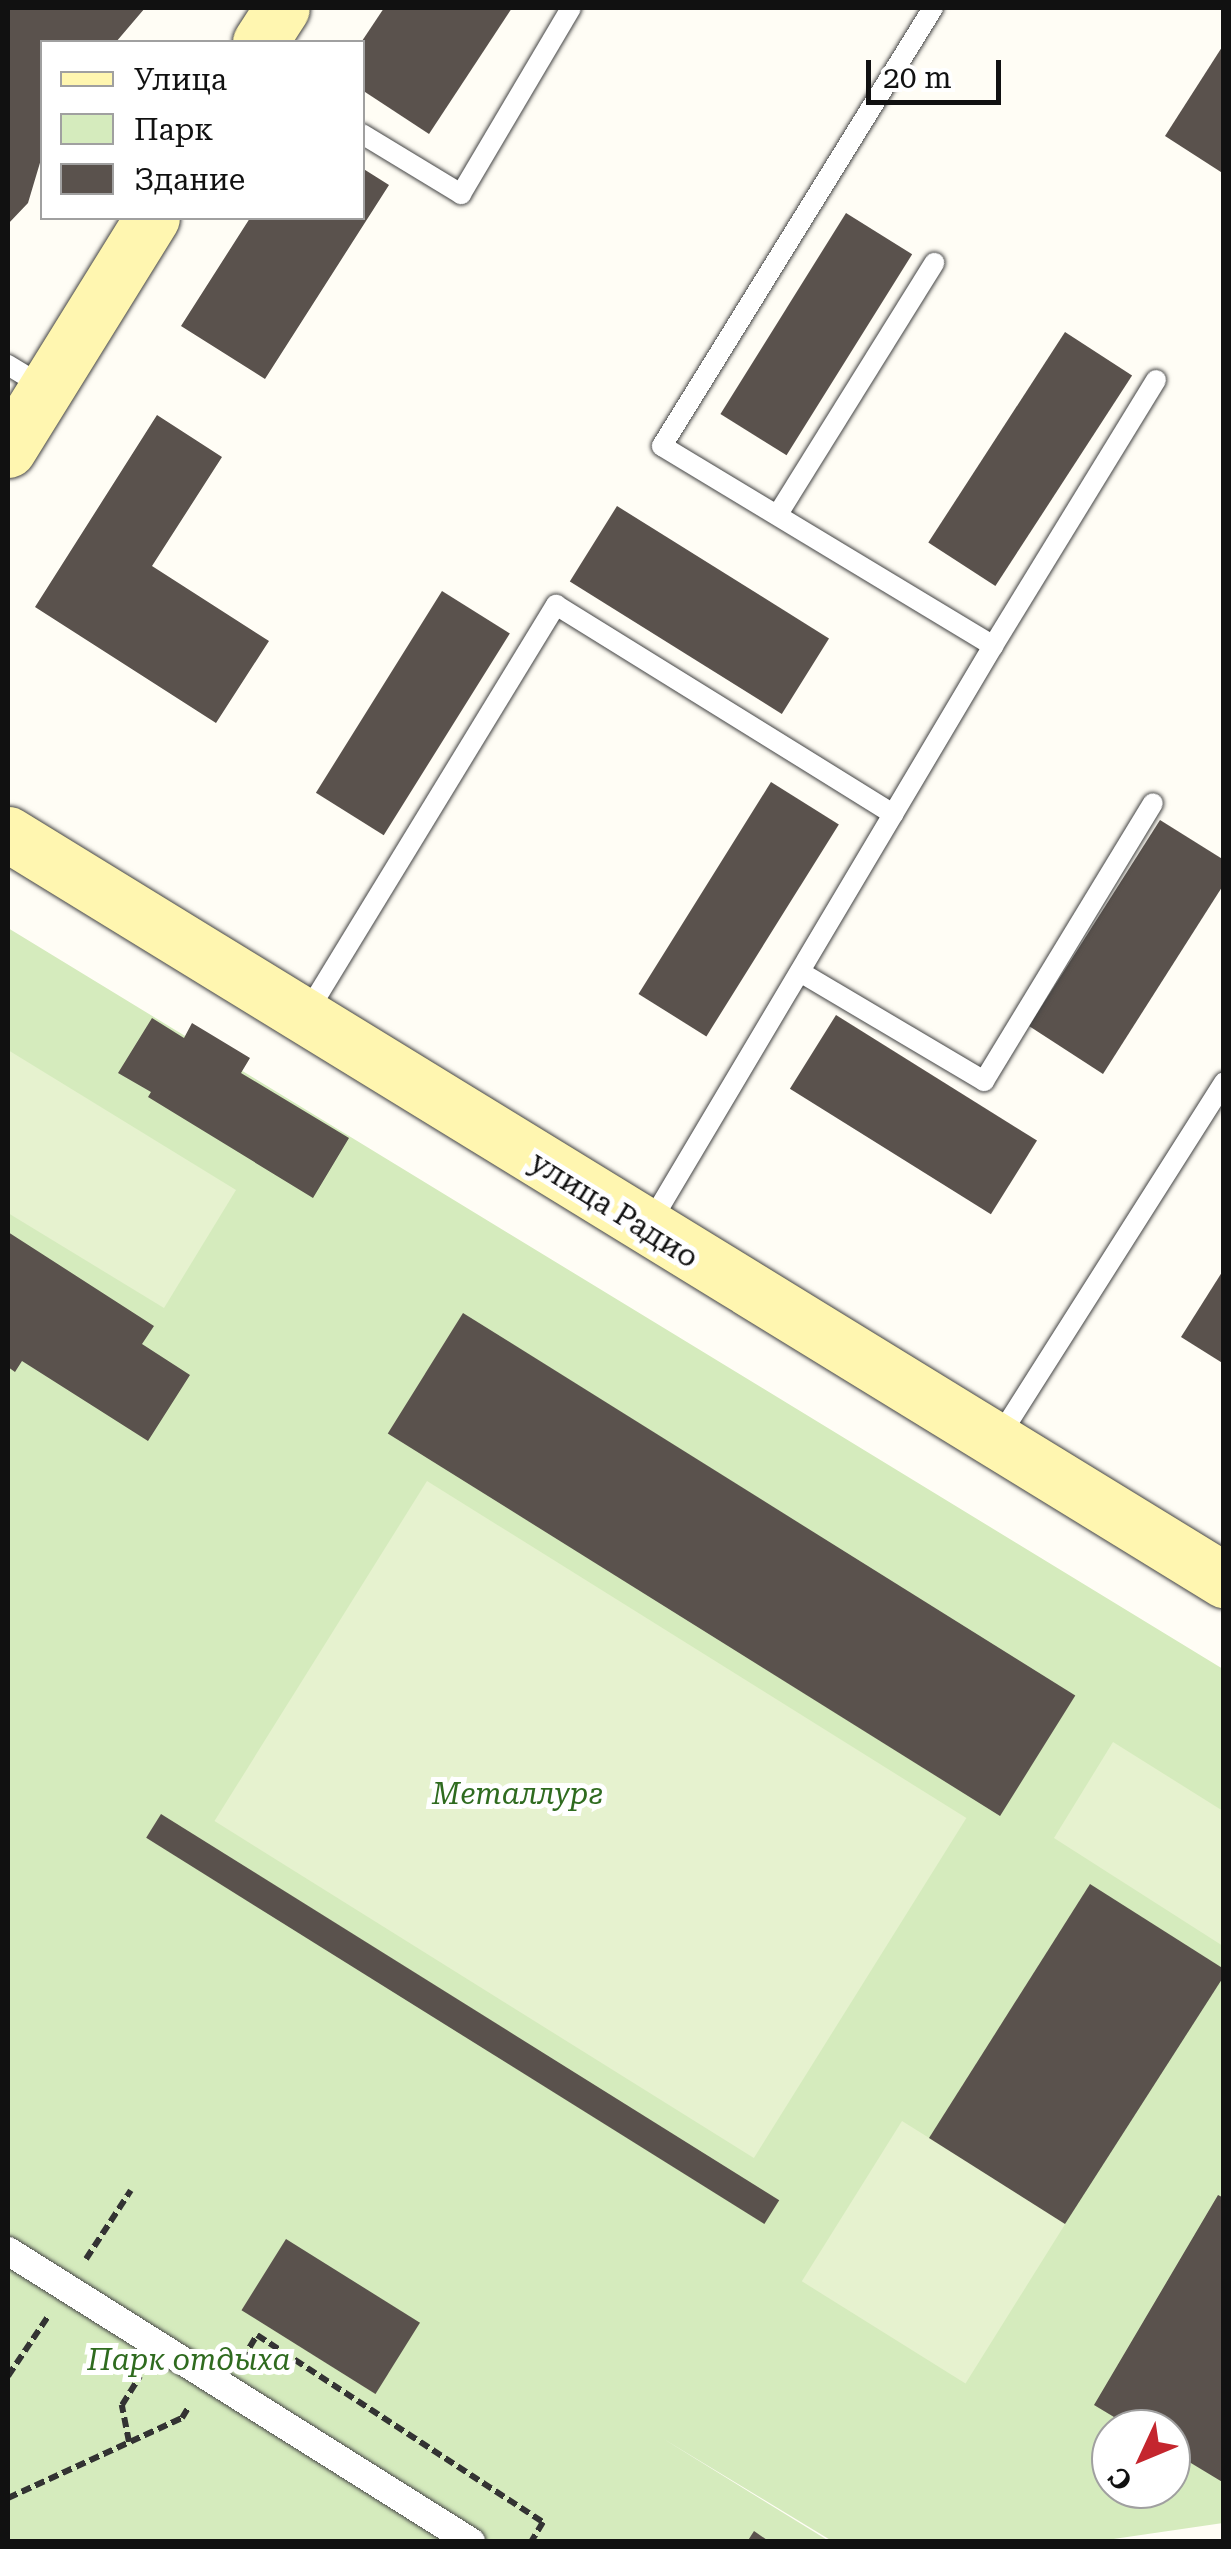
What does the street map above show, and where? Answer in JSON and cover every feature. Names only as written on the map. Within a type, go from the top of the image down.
[{"type":"main road","points":[[261,40],[282,8]]},
{"type":"main road","points":[[8,450],[27,377],[150,220]]},
{"type":"main road","name":"улица Радио","points":[[8,834],[646,1231],[1224,1580]]},
{"type":"street","points":[[8,2250],[470,2542]]},
{"type":"lane","points":[[365,136],[461,194],[570,8]]},
{"type":"lane","points":[[933,8],[662,446],[993,646]]},
{"type":"lane","points":[[778,514],[934,262]]},
{"type":"lane","points":[[646,1231],[993,646],[1156,380]]},
{"type":"lane","points":[[304,1018],[556,605],[893,814]]},
{"type":"lane","points":[[800,972],[984,1081],[1153,803]]},
{"type":"lane","points":[[995,1443],[1224,1082]]},
{"type":"path","points":[[8,2498],[182,2418],[257,2335],[543,2522],[530,2542]]},
{"type":"path","points":[[129,2442],[122,2405],[159,2346]]},
{"type":"green space","name":"Металлург","points":[[8,928],[1223,1669],[1223,2523],[1093,2542],[832,2541],[662,2438],[829,2541],[8,2541]]},
{"type":"green space","points":[[8,1050],[236,1190],[164,1308],[8,1213]]},
{"type":"green space","points":[[427,1481],[966,1818],[754,2158],[215,1821]]},
{"type":"green space","points":[[1113,1742],[1223,1811],[1223,1946],[1054,1838]]},
{"type":"green space","points":[[902,2121],[1066,2223],[966,2384],[802,2281]]},
{"type":"building","points":[[8,8],[145,8],[118,40],[40,40],[40,163],[28,203],[8,224]]},
{"type":"building","points":[[384,8],[512,8],[429,134],[365,92],[363,40]]},
{"type":"building","points":[[1224,44],[1224,174],[1165,136]]},
{"type":"building","points":[[365,170],[389,185],[265,379],[181,326],[249,220],[365,220]]},
{"type":"building","points":[[846,213],[912,254],[787,455],[720,414]]},
{"type":"building","points":[[1065,332],[1132,376],[995,586],[928,543]]},
{"type":"building","points":[[157,415],[222,457],[152,566],[269,641],[216,723],[35,607]]},
{"type":"building","points":[[617,506],[829,638],[782,714],[570,581]]},
{"type":"building","points":[[442,591],[510,633],[384,835],[316,793]]},
{"type":"building","points":[[771,782],[839,824],[706,1036],[639,994]]},
{"type":"building","points":[[1160,820],[1224,860],[1224,884],[1103,1074],[1029,1026]]},
{"type":"building","points":[[836,1015],[1037,1141],[991,1214],[790,1089]]},
{"type":"building","points":[[152,1018],[184,1038],[192,1023],[250,1058],[241,1073],[349,1138],[313,1198],[148,1097],[151,1092],[118,1073]]},
{"type":"building","points":[[8,1232],[154,1326],[142,1344],[190,1375],[148,1441],[22,1361],[15,1372],[8,1367]]},
{"type":"building","points":[[1224,1269],[1224,1364],[1181,1337]]},
{"type":"building","points":[[463,1313],[1075,1696],[1000,1816],[388,1433]]},
{"type":"building","points":[[161,1814],[779,2200],[764,2224],[146,1838]]},
{"type":"building","points":[[1090,1884],[1224,1969],[1224,1976],[1065,2224],[929,2138]]},
{"type":"building","points":[[1218,2195],[1224,2198],[1224,2483],[1191,2463],[1191,2409],[1101,2409],[1094,2405]]},
{"type":"building","points":[[286,2239],[420,2323],[375,2394],[241,2310]]},
{"type":"building","points":[[754,2531],[770,2542],[747,2542]]},
{"type":"park label","name":"Парк отдыха","points":[[189,2360]]}]
